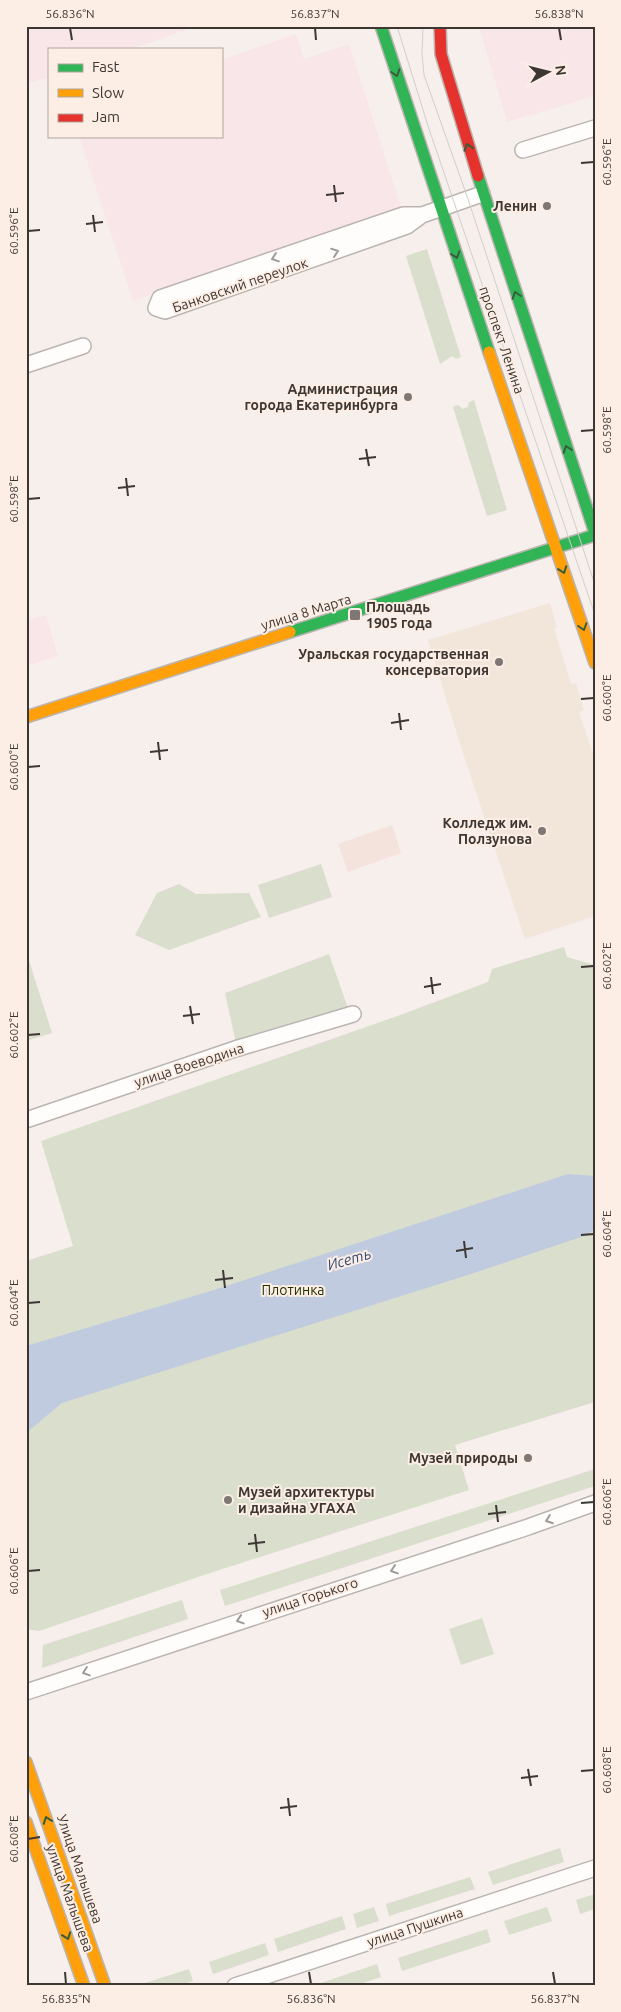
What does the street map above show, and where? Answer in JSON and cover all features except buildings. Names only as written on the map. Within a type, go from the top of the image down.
[{"type":"main road","name":"проспект Ленина","points":[[382,26],[440,208],[595,663]]},
{"type":"main road","name":"проспект Ленина","points":[[440,26],[441,54],[444,69],[482,194],[595,534]]},
{"type":"main road","name":"улица 8 Марта","points":[[26,717],[595,534]]},
{"type":"main road","name":"Улица Малышева","points":[[26,1762],[105,1986]]},
{"type":"main road","name":"улица Малышева","points":[[26,1822],[84,1986]]},
{"type":"street","points":[[523,150],[595,128]]},
{"type":"street","name":"Банковский переулок","points":[[422,215],[404,215],[160,298],[156,308],[166,311],[407,226],[422,215],[482,194]]},
{"type":"street","points":[[26,364],[83,346]]},
{"type":"street","name":"улица Воеводина","points":[[26,1120],[235,1050],[353,1014]]},
{"type":"street","name":"улица Горького","points":[[26,1692],[244,1619],[528,1528],[595,1503]]},
{"type":"street","name":"улица Пушкина","points":[[236,1986],[595,1868]]},
{"type":"shaded area","points":[[26,26],[197,26],[134,48],[48,48],[48,77],[26,84]]},
{"type":"shaded area","points":[[479,26],[595,26],[595,96],[507,122]]},
{"type":"shaded area","points":[[296,34],[304,59],[349,44],[401,207],[133,301],[80,138],[222,138],[222,60]]},
{"type":"shaded area","points":[[550,603],[557,627],[554,628],[571,684],[576,683],[584,710],[579,712],[595,760],[595,916],[525,939],[461,747],[428,640]]},
{"type":"shaded area","points":[[46,615],[58,656],[26,666],[26,620]]},
{"type":"shaded area","points":[[392,825],[401,853],[348,872],[338,844]]},
{"type":"green space","points":[[427,249],[461,357],[456,359],[452,356],[440,364],[406,256]]},
{"type":"green space","points":[[474,400],[507,510],[487,516],[453,407],[458,405],[463,409],[468,407],[469,402]]},
{"type":"green space","points":[[321,864],[332,897],[269,918],[258,885]]},
{"type":"green space","points":[[179,884],[196,894],[249,893],[261,917],[169,950],[135,935],[157,893]]},
{"type":"green space","name":"Плотинка","points":[[564,947],[567,957],[595,965],[595,1402],[455,1445],[469,1490],[210,1573],[39,1631],[26,1629],[26,1261],[73,1246],[41,1141],[403,1014],[488,982],[492,969]]},
{"type":"green space","points":[[26,951],[52,1033],[26,1041]]},
{"type":"green space","points":[[329,954],[349,1011],[236,1043],[225,993]]},
{"type":"green space","points":[[595,1469],[595,1486],[225,1606],[220,1590]]},
{"type":"green space","points":[[182,1600],[188,1619],[42,1668],[43,1645]]},
{"type":"green space","points":[[482,1618],[494,1654],[461,1665],[449,1629]]},
{"type":"green space","points":[[560,1848],[564,1862],[493,1885],[488,1872]]},
{"type":"green space","points":[[470,1877],[475,1889],[389,1916],[386,1904]]},
{"type":"green space","points":[[595,1894],[595,1909],[580,1914],[576,1900]]},
{"type":"green space","points":[[374,1907],[379,1921],[357,1928],[353,1914]]},
{"type":"green space","points":[[547,1907],[552,1921],[509,1935],[504,1921]]},
{"type":"green space","points":[[342,1916],[346,1929],[278,1952],[274,1939]]},
{"type":"green space","points":[[487,1929],[491,1942],[402,1971],[398,1958]]},
{"type":"green space","points":[[265,1943],[269,1955],[213,1974],[209,1962]]},
{"type":"green space","points":[[377,1964],[381,1977],[355,1986],[312,1986]]},
{"type":"green space","points":[[189,1969],[193,1981],[179,1986],[146,1986],[145,1983]]},
{"type":"water","name":"Исеть","points":[[568,1174],[595,1176],[595,1229],[587,1235],[471,1274],[62,1403],[26,1433],[26,1346],[214,1290]]},
{"type":"tram line","points":[[397,26],[428,126],[595,615]]},
{"type":"tram line","points":[[423,26],[422,54],[424,75],[468,199],[595,585]]},
{"type":"traffic: fast","points":[[381,26],[489,352]]},
{"type":"traffic: fast","points":[[478,176],[595,533]]},
{"type":"traffic: fast","points":[[290,632],[595,535]]},
{"type":"traffic: slow","points":[[489,352],[595,663]]},
{"type":"traffic: slow","points":[[26,717],[290,632]]},
{"type":"traffic: slow","points":[[26,1762],[105,1986]]},
{"type":"traffic: slow","points":[[26,1822],[84,1986]]},
{"type":"traffic: jam","points":[[440,26],[441,54],[478,176]]},
{"type":"place","name":"Ленин","points":[[547,206]]},
{"type":"place","name":"Администрация города Екатеринбурга","points":[[408,397]]},
{"type":"place","name":"Площадь 1905 года","points":[[355,615]]},
{"type":"place","name":"Уральская государственная консерватория","points":[[499,662]]},
{"type":"place","name":"Колледж им. Ползунова","points":[[542,831]]},
{"type":"place","name":"Музей природы","points":[[528,1458]]},
{"type":"place","name":"Музей архитектуры и дизайна УГАХА","points":[[228,1500]]}]
